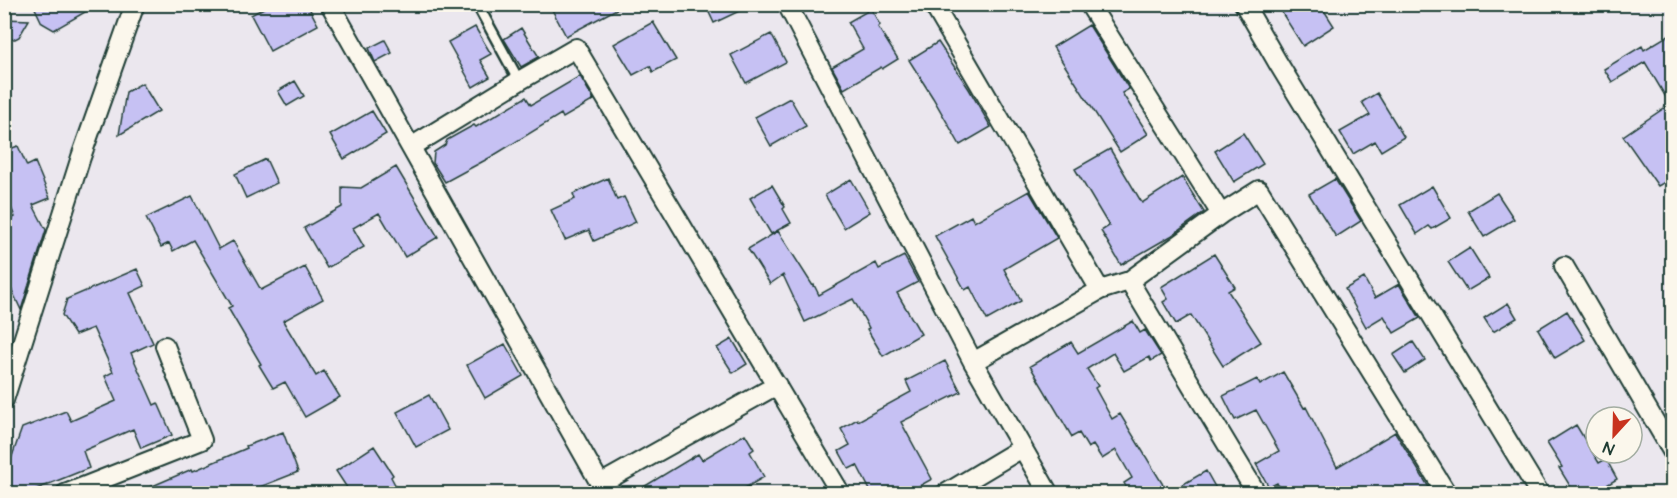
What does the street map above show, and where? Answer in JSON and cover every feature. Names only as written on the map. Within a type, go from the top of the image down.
[{"type":"street","points":[[4,400],[81,157],[135,4]]},
{"type":"street","points":[[330,4],[603,489],[777,385]]},
{"type":"street","points":[[787,4],[973,362],[1049,494]]},
{"type":"street","points":[[933,4],[1100,290]]},
{"type":"street","points":[[1089,4],[1221,214]]},
{"type":"street","points":[[1244,4],[1540,494]]},
{"type":"street","points":[[411,147],[576,48],[842,494]]},
{"type":"street","points":[[973,362],[1100,290],[1129,281],[1221,214],[1259,190],[1447,494]]},
{"type":"street","points":[[1564,266],[1672,451]]},
{"type":"street","points":[[1129,281],[1257,494]]},
{"type":"street","points":[[65,494],[202,440],[165,346]]},
{"type":"street","points":[[945,494],[1022,448]]},
{"type":"lane","points":[[477,4],[519,81]]},
{"type":"building","points":[[33,4],[99,4],[54,30],[42,23]]},
{"type":"building","points":[[271,4],[307,4],[318,25],[270,51],[251,15]]},
{"type":"building","points":[[549,4],[626,4],[566,36]]},
{"type":"building","points":[[705,4],[754,4],[714,23]]},
{"type":"building","points":[[1295,4],[1320,4],[1334,26],[1303,46],[1282,13]]},
{"type":"building","points":[[871,9],[880,25],[878,27],[898,59],[844,89],[832,67],[863,49],[848,22]]},
{"type":"building","points":[[4,19],[29,20],[19,37],[4,39]]},
{"type":"building","points":[[653,22],[676,60],[653,72],[650,66],[633,75],[614,44]]},
{"type":"building","points":[[1089,25],[1129,89],[1122,93],[1148,134],[1120,152],[1053,47]]},
{"type":"building","points":[[475,27],[491,54],[480,60],[490,77],[473,87],[448,42]]},
{"type":"building","points":[[521,28],[539,57],[521,67],[504,39]]},
{"type":"building","points":[[1672,33],[1672,178],[1658,186],[1623,136],[1670,104],[1645,62],[1612,82],[1604,69],[1642,46],[1644,50]]},
{"type":"building","points":[[771,34],[786,62],[746,83],[731,55]]},
{"type":"building","points":[[385,40],[392,53],[375,62],[369,48]]},
{"type":"building","points":[[938,42],[991,127],[960,145],[909,60]]},
{"type":"building","points":[[580,76],[594,100],[563,118],[561,114],[445,182],[433,163],[434,152],[445,145],[447,140],[474,125],[476,127],[526,97],[531,105]]},
{"type":"building","points":[[295,81],[304,96],[287,106],[278,91]]},
{"type":"building","points":[[142,83],[159,111],[119,135],[126,92]]},
{"type":"building","points":[[1377,93],[1404,137],[1381,151],[1375,141],[1353,154],[1340,132],[1370,115],[1362,102]]},
{"type":"building","points":[[790,98],[806,126],[771,146],[755,117]]},
{"type":"building","points":[[372,111],[386,134],[344,159],[330,135]]},
{"type":"building","points":[[1243,133],[1263,164],[1234,182],[1215,151]]},
{"type":"building","points":[[18,146],[27,166],[35,162],[50,198],[33,205],[46,230],[21,310],[4,273],[4,221],[15,217],[4,190],[4,151]]},
{"type":"building","points":[[1110,149],[1142,203],[1182,177],[1204,212],[1171,236],[1121,265],[1101,231],[1109,226],[1075,169]]},
{"type":"building","points":[[266,159],[277,183],[246,198],[235,174]]},
{"type":"building","points":[[396,167],[438,237],[405,257],[379,213],[353,228],[364,247],[327,268],[304,228],[342,207],[342,187],[361,188]]},
{"type":"building","points":[[608,178],[617,200],[624,197],[636,222],[594,241],[589,230],[565,240],[551,210],[575,199],[573,194]]},
{"type":"building","points":[[851,179],[870,212],[844,228],[825,195]]},
{"type":"building","points":[[1335,179],[1361,221],[1336,237],[1309,194]]},
{"type":"building","points":[[772,185],[791,223],[771,234],[750,198]]},
{"type":"building","points":[[1432,186],[1451,218],[1432,229],[1429,226],[1417,234],[1400,205]]},
{"type":"building","points":[[1029,191],[1057,238],[1004,269],[1021,301],[987,320],[970,287],[965,290],[935,236],[971,216],[974,222]]},
{"type":"building","points":[[1497,193],[1514,219],[1484,237],[1468,211]]},
{"type":"building","points":[[192,196],[219,249],[233,241],[261,290],[305,267],[323,299],[283,321],[316,376],[324,371],[340,397],[305,417],[285,382],[273,388],[228,308],[232,306],[193,240],[173,251],[169,243],[161,247],[146,218]]},
{"type":"building","points":[[778,231],[819,295],[876,263],[879,269],[904,256],[918,282],[897,293],[921,334],[883,356],[853,299],[805,322],[783,275],[770,284],[748,249]]},
{"type":"building","points":[[1470,248],[1489,278],[1467,291],[1448,262]]},
{"type":"building","points":[[1214,254],[1235,287],[1228,291],[1261,342],[1223,366],[1191,315],[1176,324],[1163,302],[1168,299],[1161,287]]},
{"type":"building","points":[[137,269],[145,286],[130,293],[153,343],[131,353],[154,405],[158,403],[172,435],[141,448],[133,429],[83,451],[89,468],[24,494],[4,494],[4,479],[22,428],[66,411],[71,421],[116,401],[105,376],[113,372],[93,328],[75,335],[62,315],[67,299]]},
{"type":"building","points":[[1364,278],[1375,298],[1399,284],[1420,318],[1394,333],[1384,316],[1366,327],[1345,289]]},
{"type":"building","points":[[1508,303],[1517,318],[1493,332],[1484,318]]},
{"type":"building","points":[[1567,311],[1585,340],[1555,358],[1538,329]]},
{"type":"building","points":[[1133,321],[1140,333],[1145,330],[1161,355],[1151,361],[1149,357],[1124,371],[1113,353],[1087,369],[1098,386],[1095,388],[1112,419],[1120,414],[1168,493],[1206,471],[1219,494],[1130,494],[1124,483],[1132,478],[1116,450],[1102,459],[1093,445],[1088,448],[1079,433],[1072,437],[1030,366],[1071,342],[1078,353]]},
{"type":"building","points":[[732,339],[747,364],[733,373],[717,348]]},
{"type":"building","points":[[1413,342],[1425,360],[1405,373],[1393,355]]},
{"type":"building","points":[[505,344],[523,376],[485,398],[467,365]]},
{"type":"building","points":[[945,361],[961,392],[901,422],[932,479],[905,494],[872,494],[857,465],[849,469],[839,451],[850,445],[841,429],[911,392],[906,381]]},
{"type":"building","points":[[1283,372],[1304,408],[1306,407],[1337,467],[1395,432],[1433,494],[1283,494],[1277,483],[1269,487],[1256,464],[1279,451],[1256,410],[1235,420],[1223,396],[1257,379],[1260,385]]},
{"type":"building","points":[[429,395],[448,430],[416,447],[397,412]]},
{"type":"building","points":[[1576,425],[1584,438],[1584,465],[1609,465],[1617,479],[1592,494],[1575,494],[1547,443]]},
{"type":"building","points":[[283,432],[298,472],[242,494],[134,494],[192,469],[193,471],[247,448],[246,446]]},
{"type":"building","points":[[745,434],[754,449],[750,452],[764,477],[735,494],[632,494],[698,454],[702,460]]},
{"type":"building","points":[[374,446],[393,475],[391,477],[400,494],[351,494],[336,471]]}]
